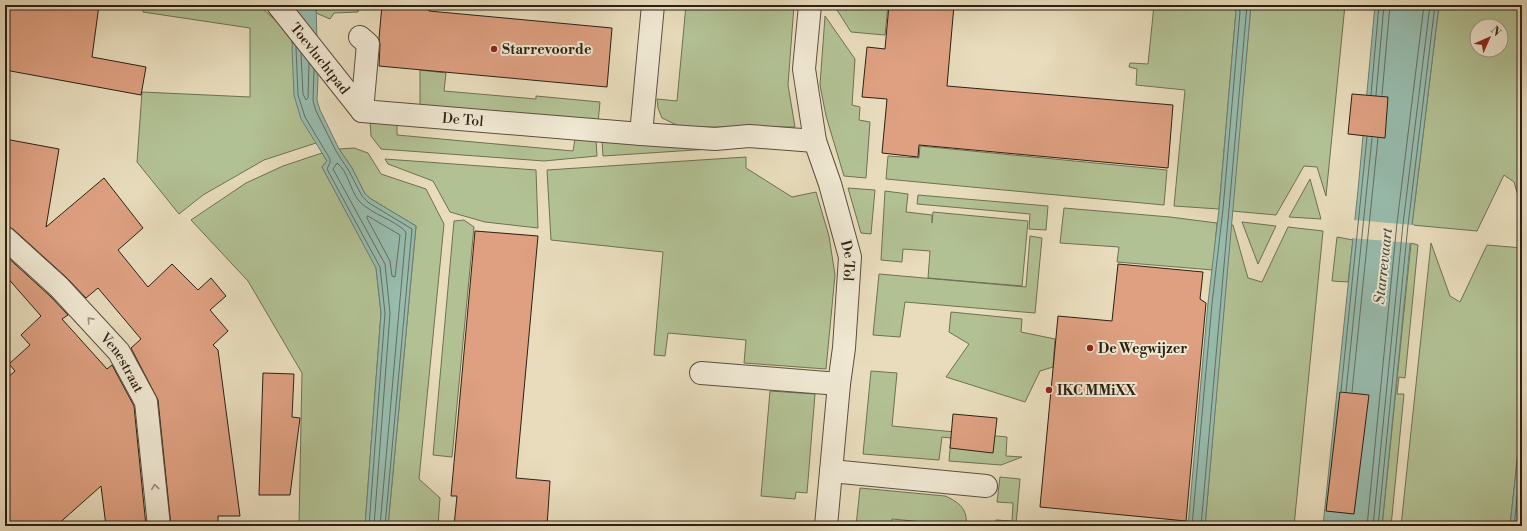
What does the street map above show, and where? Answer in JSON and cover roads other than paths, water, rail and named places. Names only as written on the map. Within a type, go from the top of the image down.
[{"type":"street","points":[[642,134],[653,5]]},
{"type":"street","name":"De Tol","points":[[810,5],[804,69],[815,141],[830,184],[850,257],[844,348],[839,384],[826,526]]},
{"type":"street","name":"Toevluchtpad","points":[[282,9],[362,111]]},
{"type":"street","points":[[360,37],[368,44],[362,111]]},
{"type":"street","name":"De Tol","points":[[362,111],[715,139],[749,136],[815,141]]},
{"type":"street","name":"Venestraat","points":[[5,238],[59,287],[119,352],[146,402],[159,526]]},
{"type":"street","points":[[701,373],[839,384]]},
{"type":"street","points":[[831,471],[986,486]]},
{"type":"water","points":[[298,5],[316,5],[318,79],[317,100],[320,110],[339,149],[352,168],[365,194],[416,226],[388,526],[365,526],[381,313],[376,268],[322,167],[327,161],[301,119],[294,95],[292,48]]},
{"type":"water","points":[[1232,5],[1251,5],[1205,526],[1188,526],[1208,303],[1219,209],[1236,11]]},
{"type":"water","name":"Starrevaart","points":[[1375,5],[1439,5],[1412,225],[1382,526],[1323,526],[1358,190]]},
{"type":"water","points":[[1519,443],[1522,443],[1522,526],[1510,526]]},
{"type":"place","name":"Starrevoorde","points":[[494,49]]},
{"type":"place","name":"De Wegwijzer","points":[[1090,348]]},
{"type":"place","name":"IKC MMiXX","points":[[1049,390]]}]
